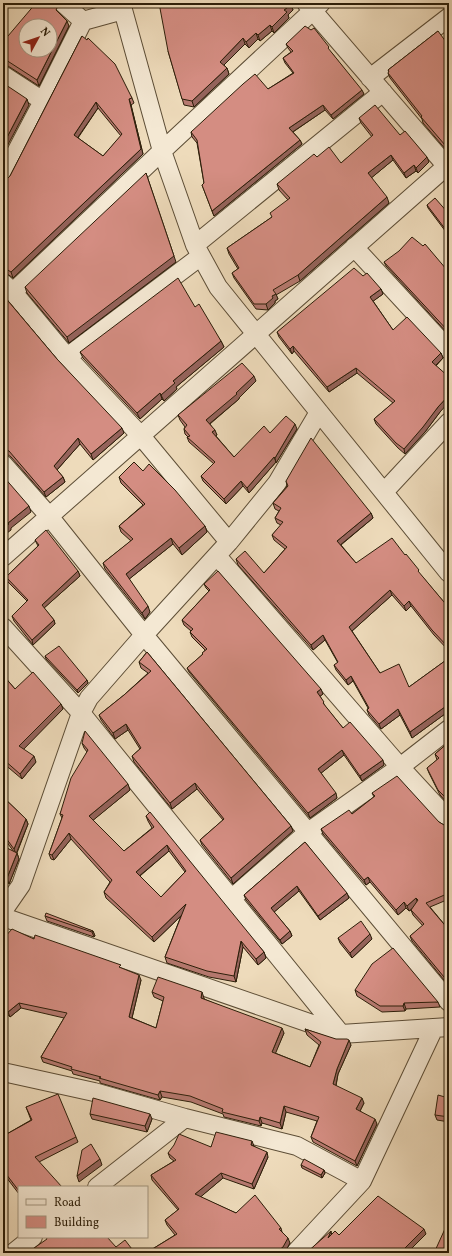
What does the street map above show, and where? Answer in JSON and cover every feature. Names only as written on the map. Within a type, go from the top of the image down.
[{"type":"street","points":[[64,3],[83,21]]},
{"type":"street","points":[[3,557],[141,436],[354,247],[448,167],[370,78],[313,5],[162,150],[8,288],[67,357],[141,436],[229,542]]},
{"type":"street","points":[[3,176],[83,21],[124,7],[162,150],[198,250],[218,287],[449,573]]},
{"type":"street","points":[[370,78],[449,17]]},
{"type":"street","points":[[3,75],[43,101]]},
{"type":"street","points":[[67,357],[198,250],[383,92]]},
{"type":"street","points":[[354,247],[449,350]]},
{"type":"street","points":[[3,911],[21,884],[80,713],[89,698],[144,634],[217,556],[277,483],[319,412]]},
{"type":"street","points":[[384,492],[449,422]]},
{"type":"street","points":[[3,464],[49,516],[144,634],[449,1002]]},
{"type":"street","points":[[217,556],[400,767],[449,820]]},
{"type":"street","points":[[3,627],[80,713],[341,1034]]},
{"type":"street","points":[[231,899],[308,832],[400,767],[449,729]]},
{"type":"street","points":[[3,917],[341,1034],[441,1027]]},
{"type":"street","points":[[295,1253],[362,1181],[441,1027]]},
{"type":"street","points":[[3,1072],[94,1092],[185,1118],[297,1146],[362,1181]]},
{"type":"street","points":[[98,1186],[185,1118]]},
{"type":"street","points":[[13,1253],[32,1238]]},
{"type":"building","points":[[36,3],[53,3],[57,8],[56,10],[67,21],[58,39],[58,18],[23,18]]},
{"type":"building","points":[[159,3],[290,3],[291,5],[284,10],[287,12],[272,27],[270,25],[258,35],[256,33],[246,42],[243,38],[220,62],[227,68],[192,101],[182,99],[168,51]]},
{"type":"building","points":[[18,24],[18,58],[48,58],[37,80],[3,59],[3,32],[8,36]]},
{"type":"building","points":[[305,26],[311,30],[314,28],[362,90],[331,115],[323,105],[289,128],[300,140],[212,211],[202,185],[204,183],[197,140],[191,132],[255,74],[268,89],[294,73],[283,58],[293,51],[286,44]]},
{"type":"building","points":[[438,31],[449,46],[449,141],[445,145],[421,117],[422,116],[388,73],[388,70]]},
{"type":"building","points":[[82,36],[87,40],[88,38],[115,64],[132,98],[129,99],[141,149],[11,272],[3,267],[3,181],[10,176]],"holes":[[[96,102],[122,134],[103,156],[74,135]]]},
{"type":"building","points":[[3,83],[27,99],[3,145]]},
{"type":"building","points":[[375,105],[400,135],[405,131],[427,157],[416,168],[414,165],[404,173],[391,155],[368,173],[387,197],[298,275],[273,290],[276,294],[272,296],[273,298],[266,304],[254,304],[232,273],[239,268],[227,248],[272,217],[270,213],[290,198],[277,184],[314,154],[317,157],[329,147],[341,163],[373,135],[359,118]]},
{"type":"building","points":[[146,173],[174,256],[67,337],[25,287]]},
{"type":"building","points":[[435,198],[449,214],[449,234],[427,205]]},
{"type":"building","points":[[412,237],[423,246],[425,244],[447,270],[449,268],[449,332],[384,262],[399,251]]},
{"type":"building","points":[[354,268],[363,276],[367,273],[381,289],[370,297],[393,330],[407,317],[441,353],[432,362],[449,377],[449,395],[404,449],[396,443],[374,419],[395,401],[356,368],[327,387],[293,346],[290,349],[277,332]]},
{"type":"building","points":[[178,278],[195,307],[199,304],[221,341],[173,381],[175,383],[161,395],[160,393],[137,413],[80,352]]},
{"type":"building","points":[[3,295],[57,359],[122,428],[91,454],[78,438],[54,466],[63,477],[44,492],[9,451],[3,448]]},
{"type":"building","points":[[242,363],[254,376],[236,393],[237,394],[206,420],[215,430],[212,432],[234,457],[264,426],[270,433],[286,416],[295,424],[275,458],[274,457],[247,488],[241,481],[224,499],[201,476],[215,462],[187,437],[190,436],[184,429],[187,425],[178,415]]},
{"type":"building","points":[[311,438],[371,513],[337,541],[356,563],[392,538],[449,608],[449,648],[432,630],[409,601],[404,606],[390,590],[349,627],[380,673],[399,664],[409,687],[449,658],[449,704],[410,732],[398,709],[379,724],[367,710],[369,708],[351,676],[346,680],[334,665],[338,662],[323,635],[311,645],[236,559],[245,551],[264,573],[287,547],[272,535],[283,522],[275,518],[281,508],[273,503],[288,486],[286,481]]},
{"type":"building","points":[[134,462],[143,471],[149,464],[175,490],[205,526],[179,548],[171,538],[126,574],[148,606],[142,613],[103,563],[133,539],[119,526],[145,504],[119,477]]},
{"type":"building","points":[[3,476],[29,506],[3,529]]},
{"type":"building","points":[[46,530],[78,571],[42,605],[54,620],[32,640],[12,616],[28,600],[6,577],[39,545],[35,540]]},
{"type":"building","points":[[218,571],[321,689],[317,692],[324,702],[323,703],[343,728],[350,722],[383,760],[360,776],[342,750],[318,769],[336,793],[308,813],[187,668],[207,649],[190,632],[193,629],[182,620],[210,590],[204,584]]},
{"type":"building","points":[[59,646],[87,680],[77,690],[45,656]]},
{"type":"building","points":[[147,652],[291,826],[231,878],[200,840],[224,819],[195,783],[170,803],[132,756],[141,748],[126,724],[113,733],[99,715],[151,671],[139,662]]},
{"type":"building","points":[[33,672],[61,704],[19,746],[34,756],[20,774],[3,759],[3,675],[15,689]]},
{"type":"building","points":[[85,731],[128,784],[89,816],[124,851],[154,827],[146,816],[150,812],[264,952],[256,959],[241,941],[234,976],[207,971],[165,957],[186,904],[152,937],[104,892],[112,880],[69,833],[52,855],[49,854],[63,815],[60,814],[71,778],[88,750],[82,743]],"holes":[[[167,845],[186,871],[161,897],[136,872]]]},
{"type":"building","points":[[449,742],[449,801],[438,790],[427,768],[439,758],[435,754]]},
{"type":"building","points":[[397,776],[439,822],[444,825],[449,825],[449,893],[426,903],[449,930],[449,983],[410,936],[424,924],[411,910],[418,900],[416,898],[407,906],[404,902],[396,910],[368,877],[364,880],[321,829],[349,810],[352,814],[375,796],[372,793]]},
{"type":"building","points":[[3,797],[26,819],[14,849],[3,834]]},
{"type":"building","points":[[305,842],[347,893],[318,916],[297,886],[271,908],[290,931],[280,940],[244,895]]},
{"type":"building","points":[[3,846],[17,853],[7,878],[3,875]]},
{"type":"building","points":[[46,913],[93,931],[92,932],[45,916]]},
{"type":"building","points":[[361,921],[370,934],[350,953],[338,938]]},
{"type":"building","points":[[12,929],[34,939],[35,935],[121,965],[119,967],[139,975],[129,1017],[156,1028],[164,997],[152,992],[158,977],[202,992],[201,998],[282,1028],[272,1052],[310,1067],[321,1042],[305,1029],[336,1039],[349,1040],[337,1069],[333,1084],[362,1098],[356,1109],[375,1119],[355,1161],[311,1137],[319,1117],[284,1106],[280,1123],[260,1117],[259,1121],[222,1112],[223,1109],[190,1096],[160,1091],[158,1095],[71,1069],[72,1067],[41,1057],[67,1013],[19,1003],[8,1012],[3,1006],[3,939]]},
{"type":"building","points":[[393,948],[438,1002],[404,1003],[403,1006],[380,1006],[355,990],[372,964]]},
{"type":"building","points":[[445,1093],[449,1094],[449,1117],[435,1115],[438,1095],[445,1097]]},
{"type":"building","points":[[58,1094],[76,1137],[35,1157],[61,1186],[18,1186],[18,1190],[3,1170],[3,1133],[5,1135],[32,1120],[26,1107]]},
{"type":"building","points":[[93,1098],[150,1114],[145,1126],[90,1114]]},
{"type":"building","points":[[216,1132],[252,1141],[251,1145],[267,1152],[252,1184],[221,1173],[195,1194],[236,1213],[255,1195],[281,1228],[279,1229],[288,1238],[283,1247],[275,1253],[199,1253],[196,1249],[190,1253],[146,1253],[177,1234],[165,1220],[179,1209],[151,1175],[176,1160],[168,1153],[179,1134],[211,1147]]},
{"type":"building","points":[[91,1144],[100,1159],[77,1176],[82,1150]]},
{"type":"building","points":[[304,1159],[324,1170],[321,1175],[301,1165]]},
{"type":"building","points":[[378,1196],[424,1229],[400,1253],[306,1253],[331,1231],[328,1238],[335,1231],[339,1235]]},
{"type":"building","points":[[449,1220],[449,1253],[434,1253]]},
{"type":"building","points":[[108,1238],[116,1247],[125,1240],[135,1253],[27,1253],[47,1239]]}]
